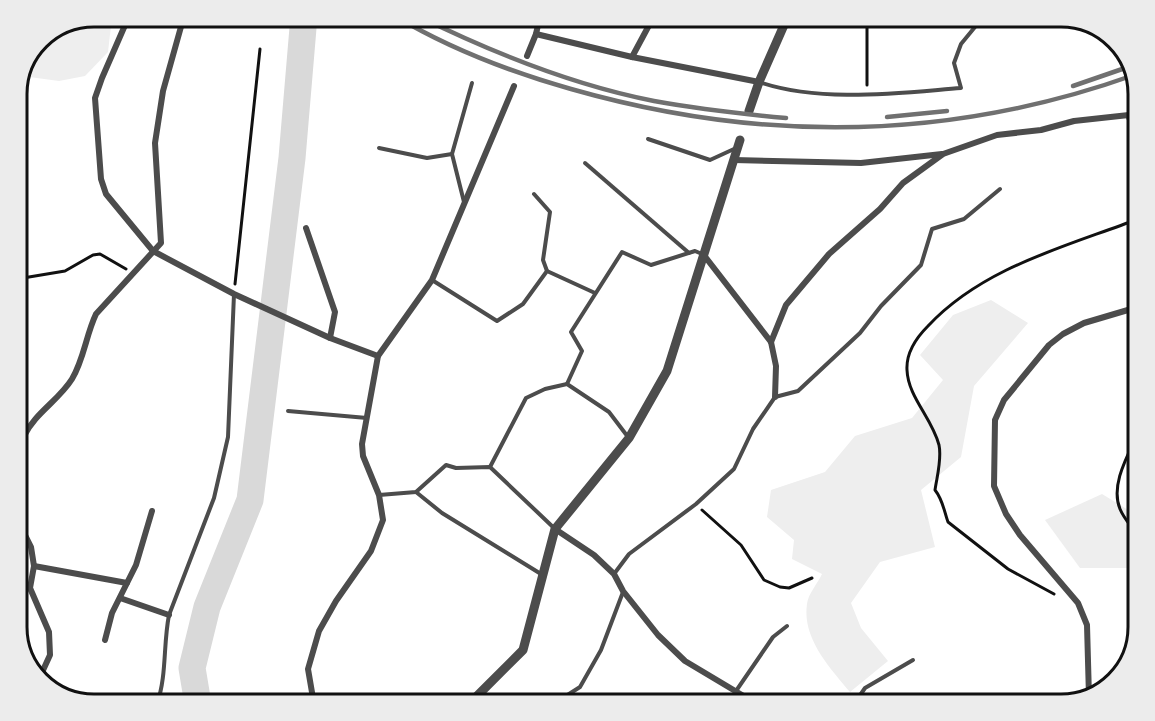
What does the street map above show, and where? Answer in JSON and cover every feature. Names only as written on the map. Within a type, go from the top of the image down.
[{"type":"street","points":[[124,27],[95,98],[101,179],[106,195],[153,251],[234,294],[330,338],[378,356]]},
{"type":"street","points":[[27,432],[72,379],[96,314],[161,243],[155,143],[163,91],[181,27]]},
{"type":"street","points":[[527,57],[538,27]]},
{"type":"street","points":[[632,57],[648,27]]},
{"type":"street","points":[[749,111],[783,27]]},
{"type":"street","points":[[536,34],[632,57],[759,82]]},
{"type":"street","points":[[312,694],[308,669],[319,632],[336,602],[371,551],[383,520],[379,495],[363,456],[362,444],[378,356],[432,280],[514,86]]},
{"type":"street","points":[[734,160],[861,164],[942,154],[997,135],[1041,130],[1074,121],[1128,117]]},
{"type":"street","points":[[480,694],[524,650],[555,529],[629,438],[667,370],[702,254],[739,144]]},
{"type":"street","points":[[771,342],[786,305],[829,254],[880,209],[903,183],[942,154]]},
{"type":"street","points":[[306,228],[335,312],[330,338]]},
{"type":"street","points":[[702,254],[771,342],[776,366],[775,398]]},
{"type":"street","points":[[1089,688],[1087,625],[1078,603],[1020,536],[1006,514],[994,486],[994,420],[1004,400],[1049,345],[1084,323],[1128,310]]},
{"type":"street","points":[[105,640],[112,613],[136,566],[152,511]]},
{"type":"street","points":[[555,529],[594,555],[614,574],[623,591],[658,635],[685,661],[740,694]]},
{"type":"street","points":[[27,539],[31,547],[34,566],[30,588],[50,632],[50,656],[42,669]]},
{"type":"street","points":[[34,566],[127,583]]},
{"type":"street","points":[[120,598],[169,615]]},
{"type":"lane","points":[[759,82],[780,89],[867,96],[961,88],[954,63],[961,44],[975,27]]},
{"type":"lane","points":[[464,202],[452,154],[472,83]]},
{"type":"lane","points":[[648,139],[710,160],[739,144]]},
{"type":"lane","points":[[379,148],[427,158],[452,154]]},
{"type":"lane","points":[[585,163],[689,253]]},
{"type":"lane","points":[[614,574],[629,554],[696,504],[734,469],[753,429],[775,398],[798,391],[860,333],[881,306],[921,265],[932,229],[964,219],[1000,189]]},
{"type":"lane","points":[[534,194],[550,212],[543,260],[547,271],[596,293]]},
{"type":"lane","points":[[567,384],[582,351],[571,332],[622,252],[651,265],[695,251],[702,254]]},
{"type":"lane","points":[[432,280],[496,321],[523,304],[547,271]]},
{"type":"lane","points":[[161,694],[165,632],[169,615],[213,498],[228,437],[234,294]]},
{"type":"lane","points":[[490,467],[526,398],[545,389],[567,384],[609,412],[629,438]]},
{"type":"lane","points":[[288,411],[367,418]]},
{"type":"lane","points":[[379,495],[416,492],[446,465],[456,468],[490,467],[555,529]]},
{"type":"lane","points":[[416,492],[442,513],[543,576]]},
{"type":"lane","points":[[570,694],[580,687],[601,650],[623,591]]},
{"type":"lane","points":[[736,691],[773,637],[787,626]]},
{"type":"lane","points":[[861,694],[865,688],[913,660]]},
{"type":"path","points":[[867,27],[867,96]]},
{"type":"path","points":[[234,294],[260,49]]},
{"type":"path","points":[[27,278],[65,272],[93,255],[100,254],[133,273]]},
{"type":"path","points":[[1128,457],[1117,484],[1116,495],[1120,510],[1128,522]]},
{"type":"path","points":[[696,504],[741,545],[764,580],[789,588],[812,578]]},
{"type":"shaded area","points":[[111,27],[108,52],[85,76],[59,81],[29,77],[41,53],[57,38],[68,32],[81,28]]},
{"type":"shaded area","points":[[991,300],[1028,323],[974,386],[961,457],[921,490],[935,547],[880,562],[851,603],[861,628],[888,661],[850,692],[819,651],[809,629],[807,604],[822,574],[792,559],[794,540],[767,517],[771,490],[825,472],[855,436],[912,418],[943,380],[920,355],[953,315]]},
{"type":"shaded area","points":[[1102,494],[1128,510],[1128,568],[1080,568],[1045,520]]},
{"type":"waterway","points":[[196,694],[192,668],[207,607],[250,500],[292,158],[303,27]]},
{"type":"railway","points":[[414,27],[481,58],[571,89],[642,107],[713,119],[783,126],[854,127],[924,123],[995,113],[1064,97],[1126,77]]},
{"type":"railway","points":[[441,27],[533,66],[623,94],[670,104],[786,118]]},
{"type":"railway","points":[[1073,86],[1123,69]]},
{"type":"railway","points":[[887,117],[947,111]]}]
